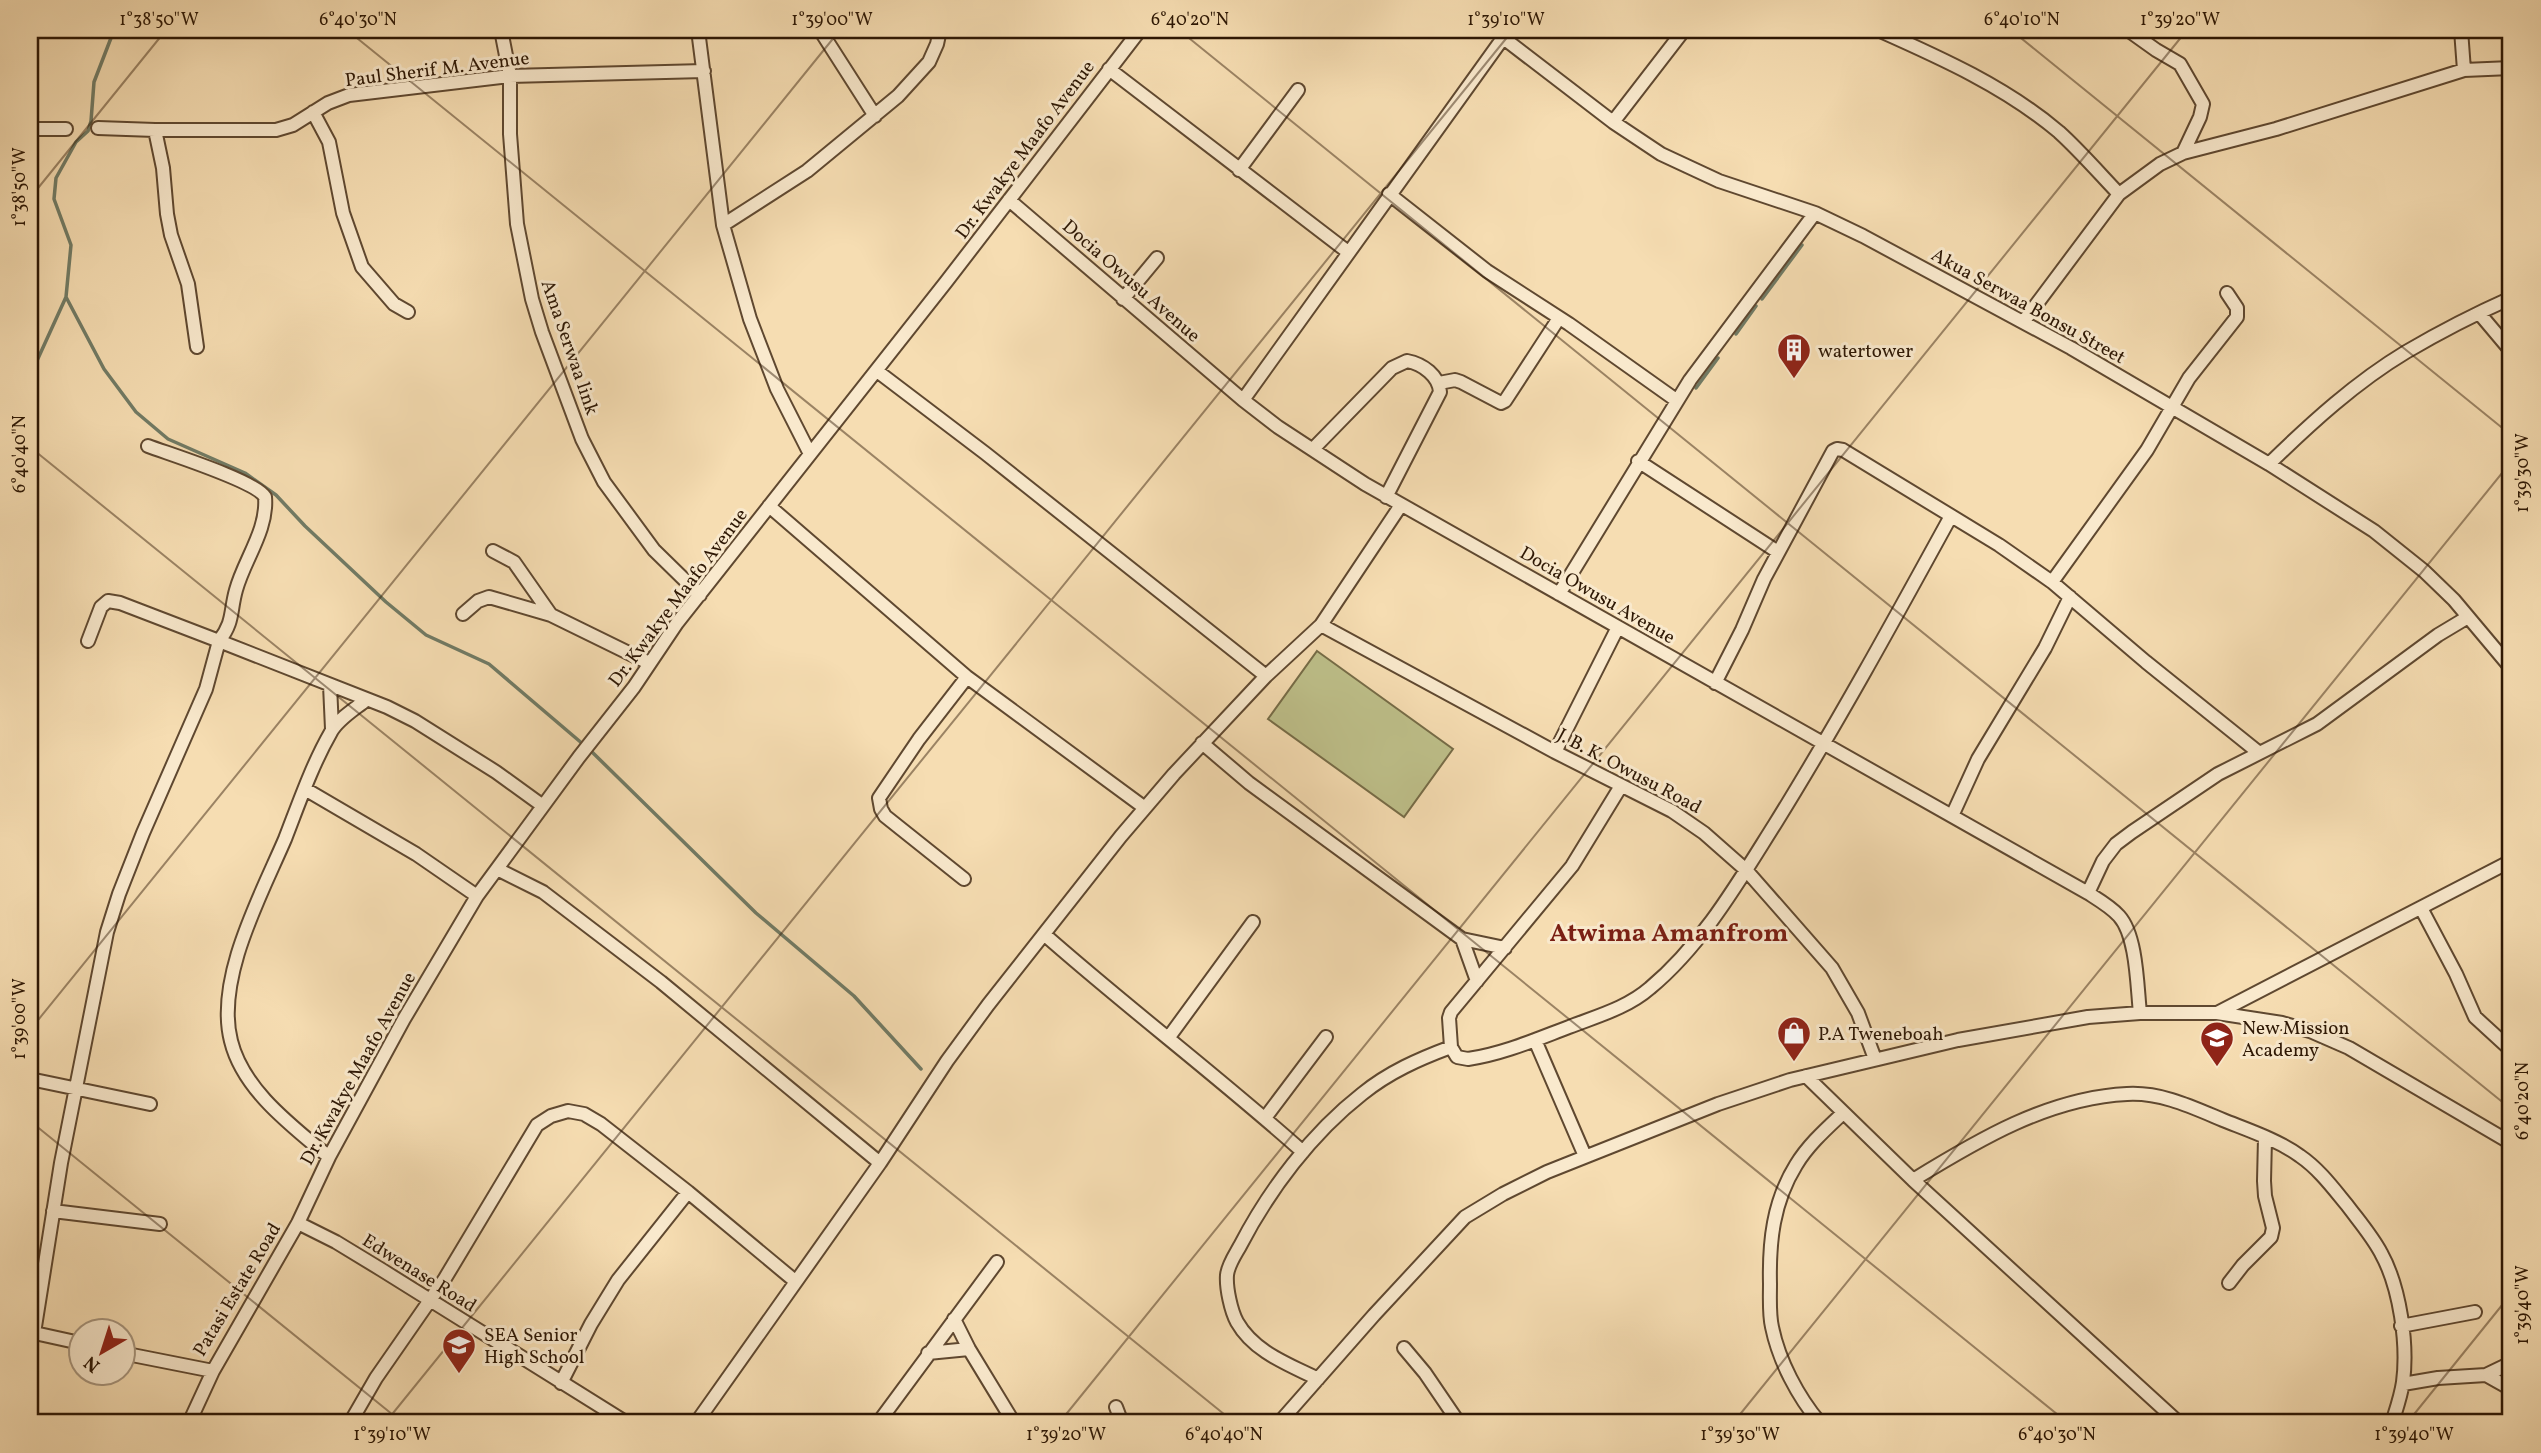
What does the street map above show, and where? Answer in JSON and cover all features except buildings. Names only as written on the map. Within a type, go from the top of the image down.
[{"type":"street","name":"Ama Serwaa link","points":[[502,30],[510,76],[510,134],[517,224],[532,299],[548,350],[582,439],[604,482],[654,550],[700,595]]},
{"type":"street","points":[[698,30],[723,225],[736,275],[777,388],[810,454]]},
{"type":"street","points":[[820,30],[875,116]]},
{"type":"street","points":[[723,225],[807,171],[875,116],[916,78],[929,62],[940,30]]},
{"type":"street","name":"Dr. Kwakye Maafo Avenue","points":[[298,1223],[329,1157],[404,1019],[477,897],[634,687],[677,623],[877,371],[1140,30]]},
{"type":"street","points":[[1613,121],[1684,30]]},
{"type":"street","points":[[1878,30],[1928,52],[2007,95],[2060,133],[2119,194]]},
{"type":"street","points":[[2128,30],[2180,64],[2203,104],[2200,117],[2183,153]]},
{"type":"street","points":[[2461,30],[2464,69]]},
{"type":"street","points":[[1243,400],[1498,34]]},
{"type":"street","name":"Akua Serwaa Bonsu Street","points":[[1498,34],[1661,154],[1720,181],[1815,213],[2024,321],[2269,464],[2401,551],[2468,617],[2511,668]]},
{"type":"street","points":[[2024,321],[2119,194],[2161,164],[2183,153],[2302,122],[2464,69],[2511,68]]},
{"type":"street","points":[[1109,69],[1348,252]]},
{"type":"street","name":"Paul Sherif M. Avenue","points":[[97,128],[155,131],[276,130],[293,125],[327,103],[349,96],[510,76],[704,71]]},
{"type":"street","points":[[1239,170],[1297,90]]},
{"type":"street","points":[[313,112],[329,142],[343,213],[362,267],[394,304],[408,312]]},
{"type":"street","points":[[30,129],[66,128]]},
{"type":"street","points":[[155,131],[163,168],[171,235],[188,284],[197,347]]},
{"type":"street","points":[[1389,194],[1487,271],[1676,400]]},
{"type":"street","name":"Docia Owusu Avenue","points":[[1009,200],[1243,400],[1386,497],[2088,893],[2116,913],[2127,929],[2136,972],[2140,1013]]},
{"type":"street","points":[[1559,594],[1676,400],[1815,213]]},
{"type":"street","points":[[1123,299],[1157,258]]},
{"type":"street","points":[[2052,582],[2147,450],[2189,378],[2237,317],[2237,309],[2227,293]]},
{"type":"street","points":[[2269,464],[2312,423],[2360,384],[2405,353],[2511,298]]},
{"type":"street","points":[[2479,313],[2511,351]]},
{"type":"street","points":[[1439,383],[1455,380],[1501,403],[1559,318]]},
{"type":"street","points":[[1313,449],[1392,368],[1407,360],[1415,362],[1439,383],[1440,393],[1386,497]]},
{"type":"street","points":[[877,371],[1266,676]]},
{"type":"street","points":[[66,1340],[32,1333],[75,1087],[107,932],[143,833],[198,708],[219,641],[230,622],[235,592],[261,529],[265,497],[257,488],[148,446]]},
{"type":"street","points":[[1715,683],[1778,552],[1830,455],[1837,449],[1843,450],[1999,545],[2052,582],[2258,752]]},
{"type":"street","points":[[1638,461],[1778,552]]},
{"type":"street","points":[[696,1423],[988,1005],[1145,808],[1266,676],[1321,625],[1401,505]]},
{"type":"street","points":[[769,506],[967,677],[1145,808]]},
{"type":"street","points":[[1621,786],[1572,866],[1450,1015],[1451,1047],[1457,1057],[1468,1059],[1535,1040],[1615,1010],[1648,990],[1684,955],[1746,870],[1824,744],[1951,516]]},
{"type":"street","points":[[493,551],[514,562],[551,615]]},
{"type":"street","points":[[463,614],[478,601],[489,597],[551,615],[649,663]]},
{"type":"street","points":[[1952,816],[1978,759],[2041,655],[2070,597]]},
{"type":"street","points":[[88,641],[102,607],[108,601],[120,603],[330,685],[426,727],[543,806]]},
{"type":"street","points":[[2088,893],[2102,861],[2116,845],[2186,794],[2258,752],[2317,724],[2438,635],[2468,617]]},
{"type":"street","name":"J. B. K. Owusu Road","points":[[1321,625],[1555,752],[1672,811],[1704,833],[1746,870],[1832,968],[1858,1013],[1875,1059]]},
{"type":"street","points":[[1555,752],[1618,627]]},
{"type":"street","points":[[964,879],[885,816],[880,809],[879,798],[919,739],[967,677]]},
{"type":"street","points":[[330,685],[332,729]]},
{"type":"street","points":[[329,1157],[283,1116],[249,1078],[237,1059],[228,1024],[233,978],[243,938],[305,789],[332,729],[366,700]]},
{"type":"street","points":[[1202,743],[1249,783],[1462,939],[1504,948]]},
{"type":"street","points":[[305,789],[416,854],[477,897]]},
{"type":"street","points":[[2217,1013],[2511,861]]},
{"type":"street","points":[[497,869],[542,892],[662,982],[880,1163]]},
{"type":"street","points":[[2421,908],[2475,1017],[2511,1050]]},
{"type":"street","points":[[1169,1037],[1253,922]]},
{"type":"street","points":[[1045,935],[1303,1152]]},
{"type":"street","points":[[1462,939],[1477,981]]},
{"type":"street","points":[[1279,1423],[1465,1217],[1547,1172],[1718,1104],[1805,1076],[1875,1059],[2002,1031],[2088,1017],[2140,1013],[2217,1013],[2296,1026],[2324,1036],[2386,1068],[2511,1143]]},
{"type":"street","points":[[1265,1118],[1326,1037]]},
{"type":"street","points":[[1535,1040],[1585,1156]]},
{"type":"street","points":[[1318,1379],[1272,1356],[1252,1342],[1237,1321],[1226,1277],[1230,1265],[1247,1233],[1303,1152],[1362,1094],[1393,1072],[1451,1047]]},
{"type":"street","points":[[1805,1076],[1913,1180],[2179,1423]]},
{"type":"street","points":[[30,1079],[150,1104]]},
{"type":"street","points":[[1913,1180],[1990,1134],[2024,1119],[2110,1095],[2141,1094],[2170,1099],[2300,1155],[2316,1168],[2367,1231],[2390,1270],[2404,1344],[2403,1384],[2392,1423]]},
{"type":"street","points":[[350,1423],[376,1378],[430,1300],[537,1125],[559,1112],[576,1111],[601,1124],[795,1281]]},
{"type":"street","points":[[1820,1423],[1807,1407],[1789,1373],[1773,1332],[1770,1241],[1779,1202],[1796,1165],[1816,1139],[1843,1113]]},
{"type":"street","points":[[2229,1283],[2273,1231],[2264,1189],[2265,1138]]},
{"type":"street","points":[[561,1383],[591,1324],[618,1280],[688,1192]]},
{"type":"street","points":[[53,1211],[160,1224]]},
{"type":"street","name":"Edwenase Road","points":[[298,1223],[337,1242],[628,1423]]},
{"type":"street","name":"Patasi Estate Road","points":[[136,1356],[213,1371],[298,1223]]},
{"type":"street","points":[[878,1423],[997,1262]]},
{"type":"street","points":[[2401,1326],[2475,1312]]},
{"type":"street","points":[[954,1319],[1014,1423]]},
{"type":"street","points":[[1404,1348],[1425,1373],[1458,1423]]},
{"type":"street","points":[[928,1353],[969,1349]]},
{"type":"street","points":[[2403,1384],[2438,1378],[2486,1375],[2511,1363]]},
{"type":"street","points":[[189,1423],[213,1371]]},
{"type":"street","points":[[2486,1375],[2511,1389]]},
{"type":"street","points":[[1116,1407],[1122,1423]]},
{"type":"green space","points":[[1317,651],[1453,749],[1404,817],[1268,719]]},
{"type":"waterway","points":[[30,376],[66,297],[71,245],[54,199],[56,178],[76,142],[88,131],[94,82],[111,38],[111,30]]},
{"type":"waterway","points":[[1762,299],[1802,245]]},
{"type":"waterway","points":[[66,297],[104,369],[136,412],[168,439],[245,473],[276,495],[386,602],[426,635],[489,664],[584,745]]},
{"type":"waterway","points":[[1736,334],[1756,306]]},
{"type":"waterway","points":[[1696,388],[1718,358]]},
{"type":"waterway","points":[[590,750],[756,913],[854,996],[921,1069]]},
{"type":"place","name":"watertower","points":[[1794,380]]},
{"type":"place","name":"P.A Tweneboah","points":[[1794,1063]]},
{"type":"place","name":"New Mission Academy","points":[[2217,1068]]},
{"type":"place","name":"SEA Senior High School","points":[[459,1375]]},
{"type":"district","name":"Atwima Amanfrom","points":[[1669,932]]}]
